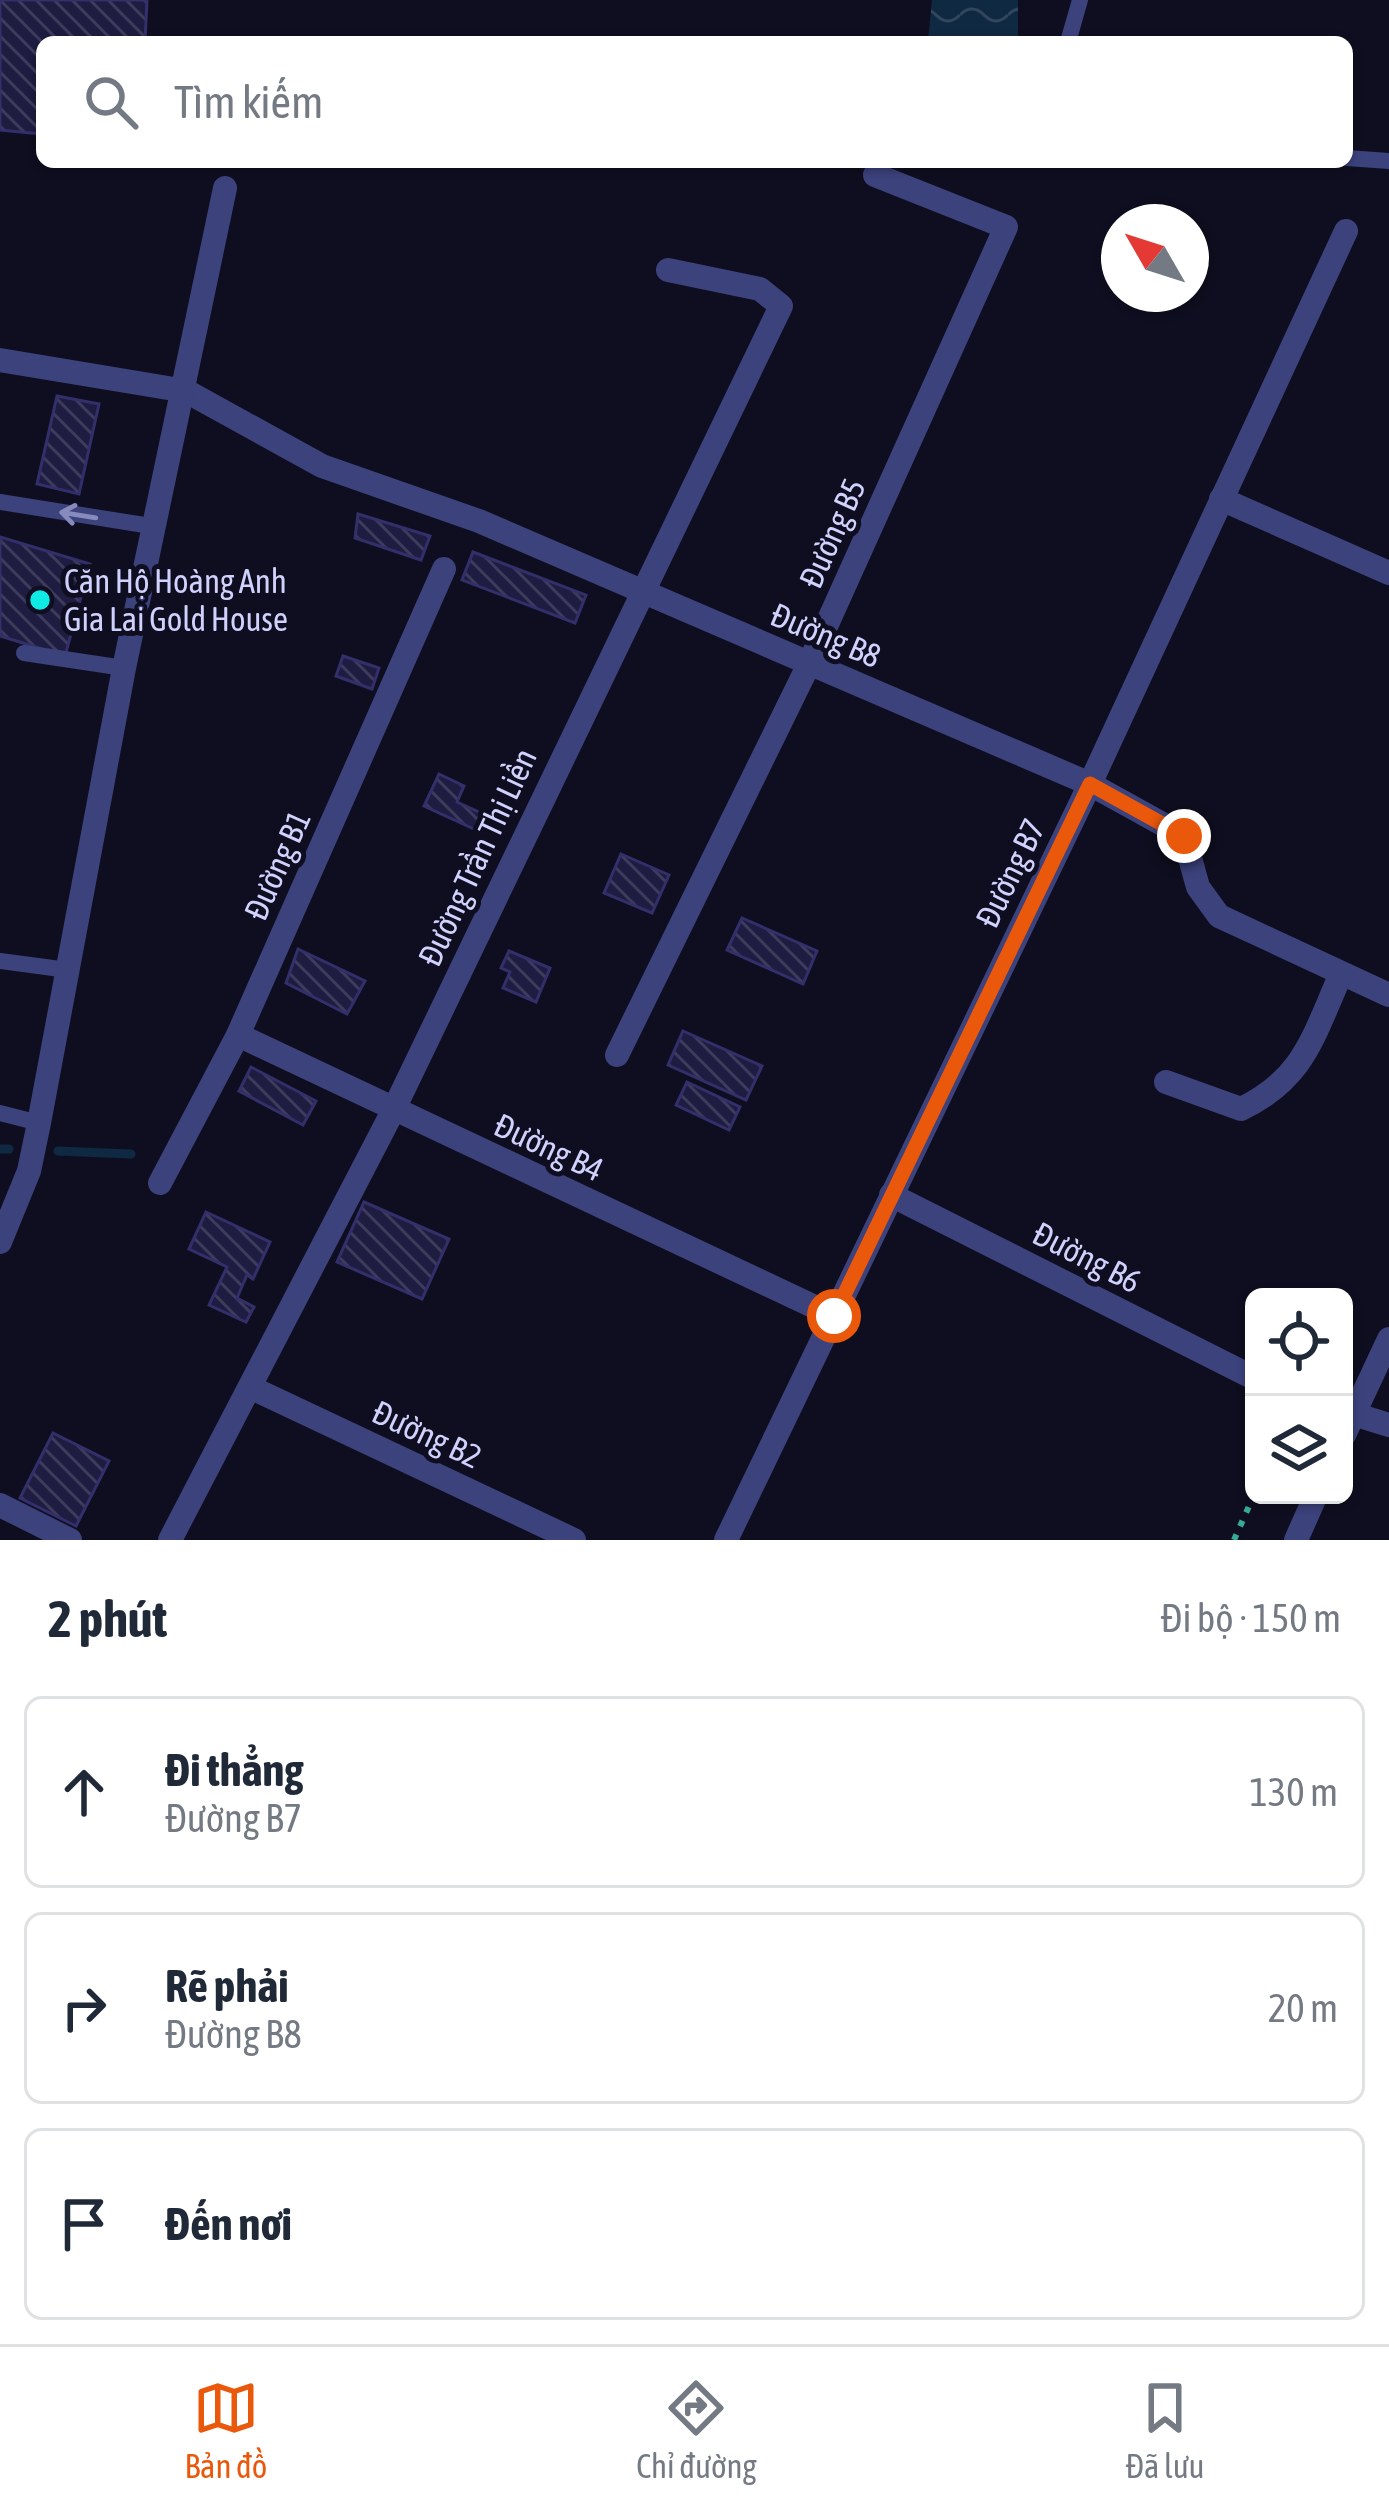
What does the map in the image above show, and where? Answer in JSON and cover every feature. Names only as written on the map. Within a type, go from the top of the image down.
[{"type":"street","name":"Đường B5","points":[[617,1054],[809,664],[1006,227],[875,175]]},
{"type":"street","points":[[1,1236],[29,1171],[124,668],[226,188]]},
{"type":"street","name":"Đường B7","points":[[726,1540],[1090,784],[1346,231]]},
{"type":"street","name":"Đường Trần Thị Liền","points":[[170,1540],[393,1111],[640,589],[781,306],[760,290],[668,270]]},
{"type":"street","name":"Đường B8","points":[[0,361],[186,391],[322,466],[479,521],[1090,784],[1184,836],[1198,887],[1219,916],[1389,994]]},
{"type":"street","points":[[1221,500],[1389,573]]},
{"type":"street","name":"Đường B1","points":[[160,1183],[238,1035],[444,568]]},
{"type":"street","points":[[1166,1082],[1241,1109],[1280,1090],[1307,1047],[1341,974]]},
{"type":"street","name":"Đường B4","points":[[238,1035],[834,1316]]},
{"type":"street","name":"Đường B6","points":[[891,1196],[1245,1373]]},
{"type":"street","points":[[1353,1405],[1389,1339]]},
{"type":"street","name":"Đường B2","points":[[252,1388],[574,1540]]},
{"type":"street","points":[[1353,1412],[1389,1425]]},
{"type":"street","points":[[1296,1540],[1312,1504]]},
{"type":"street","points":[[0,1505],[70,1540]]},
{"type":"lane","points":[[1070,36],[1080,0]]},
{"type":"lane","points":[[1353,158],[1389,161]]},
{"type":"lane","points":[[0,502],[157,527]]},
{"type":"lane","points":[[25,652],[124,668]]},
{"type":"lane","points":[[0,961],[68,970]]},
{"type":"lane","points":[[0,1112],[39,1123]]},
{"type":"path","points":[[1234,1540],[1250,1504]]},
{"type":"water","points":[[932,0],[1018,0],[1018,36],[929,36]]},
{"type":"building","points":[[0,0],[147,0],[145,36],[36,36],[36,133],[0,130]]},
{"type":"building","points":[[57,396],[99,404],[79,494],[37,484]]},
{"type":"building","points":[[358,514],[430,536],[421,560],[355,538]]},
{"type":"building","name":"Căn Hộ Hoàng Anh Gia Lai Gold House","points":[[0,537],[90,564],[65,656],[0,636]]},
{"type":"building","points":[[473,552],[586,595],[575,623],[462,580]]},
{"type":"building","points":[[343,656],[379,668],[372,689],[336,676]]},
{"type":"building","points":[[439,774],[464,786],[457,802],[481,813],[474,829],[424,806]]},
{"type":"building","points":[[621,854],[669,875],[652,913],[604,893]]},
{"type":"building","points":[[742,918],[817,951],[803,984],[727,950]]},
{"type":"building","points":[[298,949],[365,981],[347,1014],[286,983]]},
{"type":"building","points":[[509,951],[550,968],[536,1002],[503,988],[510,972],[501,968]]},
{"type":"building","points":[[683,1031],[762,1066],[746,1100],[668,1065]]},
{"type":"building","points":[[251,1067],[316,1101],[303,1125],[239,1091]]},
{"type":"building","points":[[687,1082],[740,1107],[729,1130],[676,1105]]},
{"type":"building","points":[[364,1202],[449,1239],[422,1299],[337,1262]]},
{"type":"building","points":[[206,1212],[270,1242],[253,1279],[247,1275],[237,1298],[254,1307],[246,1322],[209,1305],[227,1267],[189,1249]]},
{"type":"building","points":[[53,1433],[109,1461],[76,1526],[20,1498]]},
{"type":"waterway","points":[[0,1149],[9,1149]]},
{"type":"waterway","points":[[58,1151],[131,1154]]},
{"type":"place","name":"Căn Hộ Hoàng Anh Gia Lai Gold House","points":[[40,600]]},
{"type":"route","points":[[834,1316],[1090,784],[1184,836]]}]
